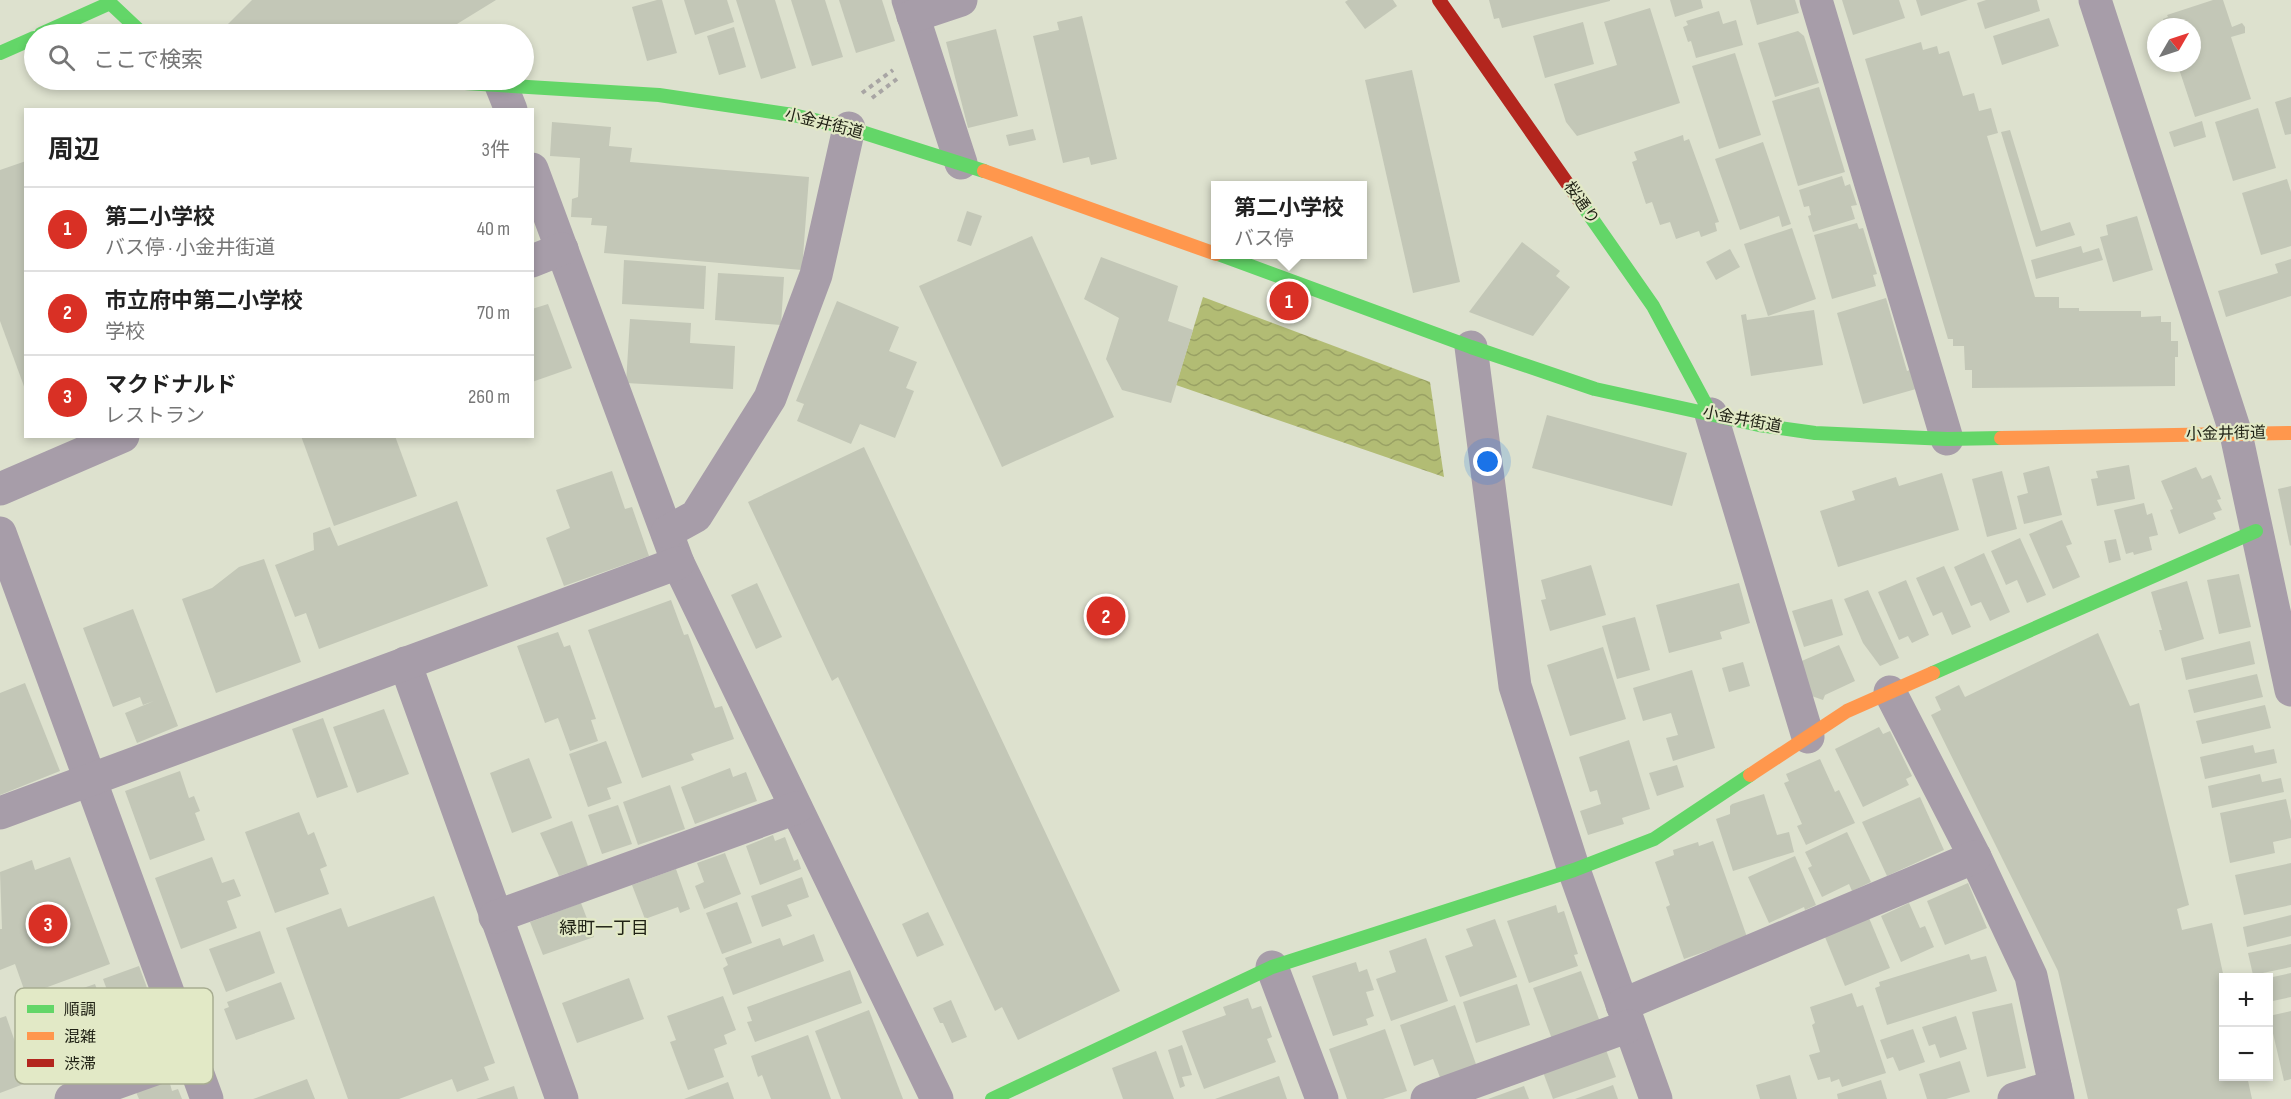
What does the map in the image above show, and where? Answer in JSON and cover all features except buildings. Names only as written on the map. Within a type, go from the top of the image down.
[{"type":"main road","name":"桜通り","points":[[1439,0],[1653,306],[1711,414]]},
{"type":"main road","points":[[64,24],[114,2],[134,24]]},
{"type":"main road","points":[[0,53],[24,42]]},
{"type":"main road","name":"小金井街道","points":[[469,90],[506,97],[659,95],[793,115],[849,129],[961,163],[1211,252]]},
{"type":"main road","name":"小金井街道","points":[[1231,259],[1471,347],[1595,389],[1759,425],[1815,432],[1947,439],[2291,433]]},
{"type":"main road","points":[[992,1099],[1272,967],[1574,870],[1654,838],[1847,711],[2256,531]]},
{"type":"street","points":[[961,0],[911,8],[961,163]]},
{"type":"street","points":[[1816,0],[1947,439]]},
{"type":"street","points":[[2096,0],[2236,434],[2291,690]]},
{"type":"street","points":[[667,532],[696,516],[770,398],[816,275],[849,129]]},
{"type":"street","points":[[534,174],[678,563],[937,1099]]},
{"type":"street","points":[[534,260],[562,249]]},
{"type":"street","points":[[1471,347],[1515,686],[1574,870],[1656,1099]]},
{"type":"street","points":[[1711,414],[1808,737]]},
{"type":"street","points":[[0,489],[118,438]]},
{"type":"street","points":[[0,532],[167,988]]},
{"type":"street","points":[[0,813],[678,563]]},
{"type":"street","points":[[405,663],[562,1099]]},
{"type":"street","points":[[1890,692],[1975,857],[2031,976],[2057,1092],[2014,1099]]},
{"type":"street","points":[[495,917],[796,808]]},
{"type":"street","points":[[1427,1099],[1626,1015],[1975,857]]},
{"type":"street","points":[[1272,967],[1322,1099]]},
{"type":"street","points":[[71,1099],[113,1084]]},
{"type":"street","points":[[202,1084],[207,1099]]},
{"type":"path","points":[[862,93],[896,68],[902,75],[872,97]]},
{"type":"water","points":[[1203,297],[1430,382],[1444,477],[1176,385]]},
{"type":"traffic: fast","points":[[63,24],[110,3],[132,24]]},
{"type":"traffic: fast","points":[[0,53],[24,42]]},
{"type":"traffic: fast","points":[[534,87],[659,95],[793,115],[849,128],[984,171]]},
{"type":"traffic: fast","points":[[1581,203],[1653,306],[1711,414]]},
{"type":"traffic: fast","points":[[1232,259],[1471,347],[1595,389],[1759,425],[1815,433],[1947,439],[2001,438]]},
{"type":"traffic: fast","points":[[1933,673],[2256,531]]},
{"type":"traffic: fast","points":[[992,1099],[1272,967],[1574,870],[1654,839],[1750,775]]},
{"type":"traffic: slow","points":[[984,171],[1211,252]]},
{"type":"traffic: slow","points":[[2001,438],[2291,433]]},
{"type":"traffic: slow","points":[[1750,775],[1847,711],[1933,673]]},
{"type":"traffic: jam","points":[[1439,0],[1581,203]]},
{"type":"place","name":"第二小学校","points":[[1289,301]]},
{"type":"place","name":"市立府中第二小学校","points":[[1106,616]]},
{"type":"place","name":"マクドナルド","points":[[48,924]]},
{"type":"district","name":"緑町一丁目","points":[[604,928]]}]
